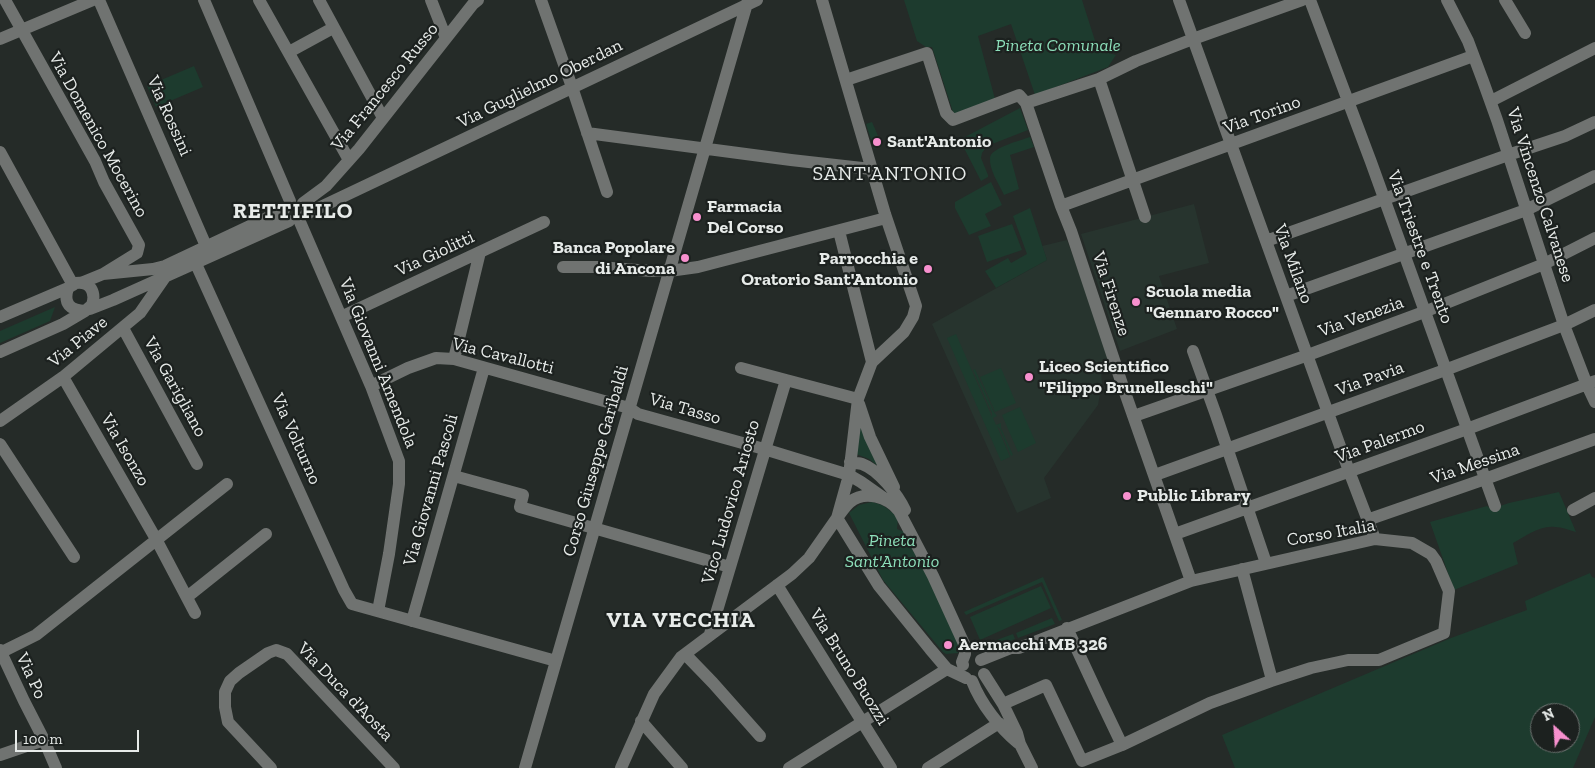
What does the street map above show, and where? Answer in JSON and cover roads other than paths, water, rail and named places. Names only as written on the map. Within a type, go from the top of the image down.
[{"type":"street","name":"Via Domenico Mocerino","points":[[4,0],[95,161],[104,182],[139,245],[137,253],[103,274]]},
{"type":"street","points":[[0,39],[93,0]]},
{"type":"street","name":"Via Rossini","points":[[98,0],[206,246]]},
{"type":"street","name":"Via Giovanni Amendola","points":[[204,0],[371,386],[399,461],[398,493],[378,611]]},
{"type":"street","points":[[259,0],[350,160]]},
{"type":"street","points":[[319,0],[383,118]]},
{"type":"street","points":[[431,0],[446,38]]},
{"type":"street","name":"Via Francesco Russo","points":[[296,212],[326,186],[350,160],[478,0]]},
{"type":"street","points":[[542,0],[607,192]]},
{"type":"street","points":[[822,0],[886,218],[916,306],[904,332],[872,362],[858,399],[849,469],[837,518],[879,586],[946,668]]},
{"type":"street","name":"Via Milano","points":[[1179,0],[1375,539]]},
{"type":"street","points":[[846,80],[927,53],[946,113],[953,120],[1019,95],[1026,103],[1099,79],[1136,61],[1193,38],[1302,0]]},
{"type":"street","name":"Via Triestre e Trento","points":[[1310,0],[1349,102],[1495,506]]},
{"type":"street","name":"Via Vincenzo Calvanese","points":[[1447,0],[1473,56],[1491,102],[1564,325],[1591,383],[1595,402]]},
{"type":"street","points":[[1506,0],[1525,33]]},
{"type":"street","name":"Via Guglielmo Oberdan","points":[[296,212],[343,197],[751,2]]},
{"type":"street","name":"Corso Giuseppe Garibaldi","points":[[556,661],[705,149],[751,2]]},
{"type":"street","points":[[289,52],[333,28]]},
{"type":"street","points":[[1491,102],[1595,48]]},
{"type":"street","name":"Via Torino","points":[[1061,206],[1473,56]]},
{"type":"street","points":[[1099,79],[1146,217]]},
{"type":"street","name":"Via Firenze","points":[[1026,103],[1192,581]]},
{"type":"street","points":[[1266,241],[1565,136],[1595,122]]},
{"type":"street","points":[[587,133],[871,169]]},
{"type":"street","points":[[0,152],[74,285]]},
{"type":"street","points":[[1286,296],[1526,210],[1595,176]]},
{"type":"street","points":[[326,186],[343,197]]},
{"type":"street","points":[[0,317],[103,274],[165,266],[206,246],[296,212]]},
{"type":"street","points":[[0,352],[63,324],[88,310],[196,264],[296,212]]},
{"type":"street","points":[[563,267],[669,271],[698,267],[886,218]]},
{"type":"street","name":"Via Giolitti","points":[[341,317],[544,222]]},
{"type":"street","points":[[839,231],[872,362]]},
{"type":"street","name":"Via Venezia","points":[[1134,416],[1424,312],[1544,264],[1595,238]]},
{"type":"street","points":[[454,359],[480,252]]},
{"type":"street","name":"Via Volturno","points":[[196,264],[352,604],[556,661]]},
{"type":"street","name":"Via Piave","points":[[0,421],[63,377],[123,328],[140,313],[165,277]]},
{"type":"street","points":[[74,285],[67,300],[70,307],[76,310],[88,310]]},
{"type":"street","points":[[74,285],[91,288],[94,300],[88,310]]},
{"type":"street","name":"Via Pavia","points":[[1154,474],[1445,370],[1564,325],[1595,310]]},
{"type":"street","name":"Via Garigliano","points":[[123,328],[197,464]]},
{"type":"street","points":[[1193,351],[1208,390],[1266,564]]},
{"type":"street","name":"Via Cavallotti","points":[[371,386],[408,368],[436,358],[454,359],[630,408]]},
{"type":"street","name":"Via Giovanni Pascoli","points":[[412,621],[484,368]]},
{"type":"street","points":[[742,368],[858,399]]},
{"type":"street","name":"Via Isonzo","points":[[63,377],[156,539],[195,613]]},
{"type":"street","name":"Vico Ludovico Ariosto","points":[[710,634],[786,380]]},
{"type":"street","name":"Via Palermo","points":[[1175,534],[1591,383]]},
{"type":"street","points":[[858,399],[870,437],[899,506],[976,670],[1003,704],[1032,768]]},
{"type":"street","name":"Via Tasso","points":[[630,408],[638,414],[764,449],[849,469],[863,464],[893,489],[899,506]]},
{"type":"street","name":"Via Messina","points":[[1367,520],[1485,480],[1595,439]]},
{"type":"street","points":[[0,444],[74,557]]},
{"type":"street","points":[[454,476],[523,495],[520,507],[730,567]]},
{"type":"street","points":[[156,539],[227,484]]},
{"type":"street","points":[[621,768],[654,694],[681,657],[792,574],[809,558],[837,518],[853,500],[868,496],[899,506]]},
{"type":"street","points":[[1572,510],[1595,498]]},
{"type":"street","points":[[187,597],[266,534]]},
{"type":"street","name":"Via Po","points":[[56,768],[0,652],[36,635],[156,539]]},
{"type":"street","name":"Corso Italia","points":[[976,670],[1014,653],[1019,648],[1067,628],[1192,581],[1375,539],[1412,543],[1431,554],[1449,591],[1444,633],[1379,660],[1348,660],[1311,668],[1272,680],[1210,703],[1122,745],[1082,761],[1046,686],[1003,704]]},
{"type":"street","points":[[1242,569],[1272,680]]},
{"type":"street","name":"Via Bruno Buozzi","points":[[777,585],[891,768]]},
{"type":"street","points":[[1067,628],[1122,745]]},
{"type":"street","name":"Via Duca d'Aosta","points":[[270,768],[228,722],[224,707],[225,692],[230,681],[239,672],[276,650],[287,654],[394,768]]},
{"type":"street","points":[[685,654],[760,736]]},
{"type":"street","points":[[525,768],[556,661]]},
{"type":"street","points":[[789,768],[863,723],[946,668],[976,670]]},
{"type":"street","points":[[976,670],[978,695],[1010,736],[1020,744]]},
{"type":"street","points":[[641,721],[682,768]]},
{"type":"street","points":[[928,768],[1000,723]]},
{"type":"street","points":[[0,755],[44,740]]},
{"type":"place","name":"Sant'Antonio","points":[[877,142]]},
{"type":"place","name":"Farmacia Del Corso","points":[[697,217]]},
{"type":"place","name":"Banca Popolare di Ancona","points":[[685,258]]},
{"type":"place","name":"Parrocchia e Oratorio Sant'Antonio","points":[[928,269]]},
{"type":"place","name":"Scuola media \"Gennaro Rocco\"","points":[[1136,302]]},
{"type":"place","name":"Liceo Scientifico \"Filippo Brunelleschi\"","points":[[1029,377]]},
{"type":"place","name":"Public Library","points":[[1127,496]]},
{"type":"place","name":"Aermacchi MB 326","points":[[948,645]]},
{"type":"district","name":"SANT'ANTONIO","points":[[890,174]]},
{"type":"district","name":"RETTIFILO","points":[[293,212]]},
{"type":"district","name":"VIA VECCHIA","points":[[681,621]]},
{"type":"park label","name":"Pineta Comunale","points":[[1058,46]]},
{"type":"park label","name":"Pineta Sant'Antonio","points":[[892,551]]}]
